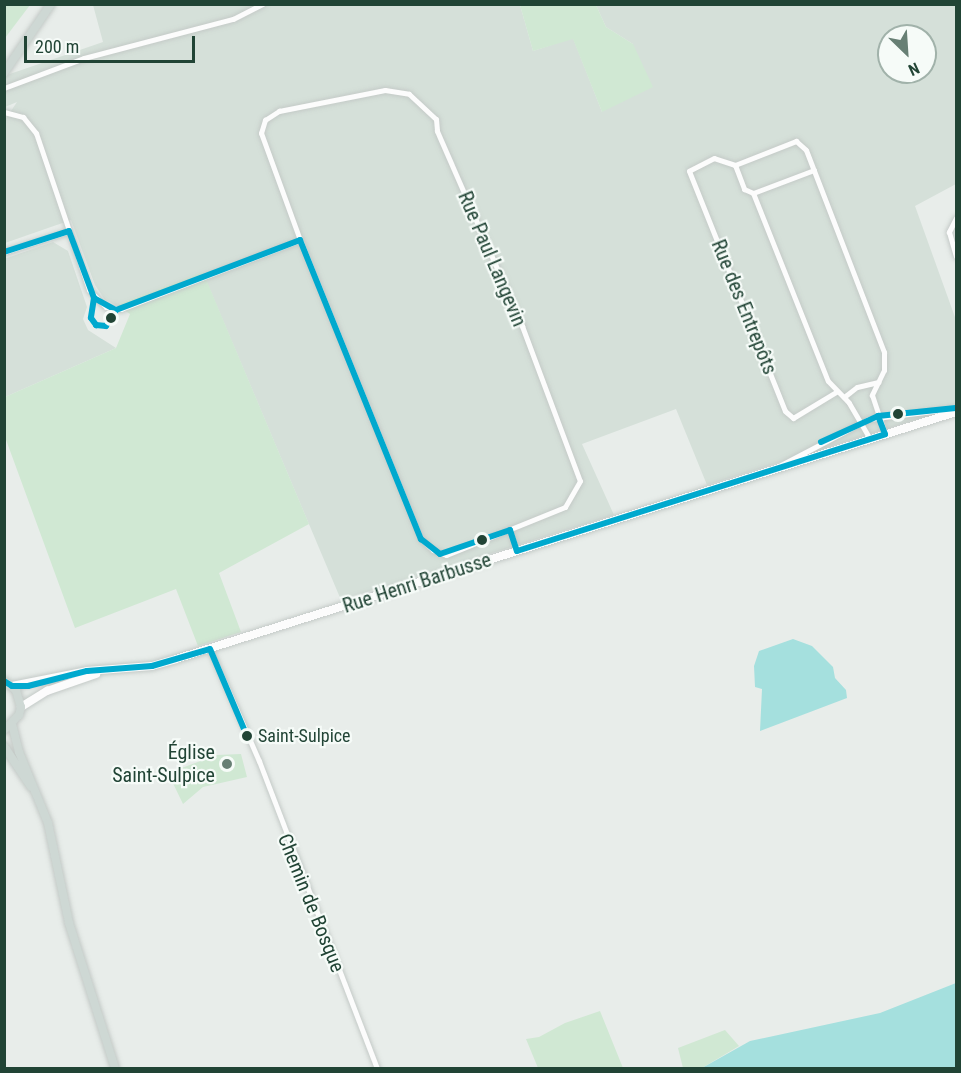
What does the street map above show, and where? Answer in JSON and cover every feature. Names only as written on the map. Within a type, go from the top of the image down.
[{"type":"main road","points":[[4,73],[51,4]]},
{"type":"main road","name":"Rue Henri Barbusse","points":[[8,684],[87,671],[152,666],[957,410]]},
{"type":"main road","name":"Rue Henri Barbusse","points":[[21,706],[63,684],[116,669]]},
{"type":"main road","points":[[8,684],[21,706],[8,727],[42,806],[69,924],[116,1068]]},
{"type":"main road","points":[[4,746],[42,806]]},
{"type":"street","points":[[4,88],[84,58],[233,19],[262,4]]},
{"type":"street","name":"Rue Paul Langevin","points":[[300,240],[261,132],[265,120],[279,111],[385,90],[409,94],[436,118],[437,131],[522,326],[580,481],[573,499],[565,507],[510,530]]},
{"type":"street","points":[[4,112],[23,117],[36,133],[94,298],[116,310],[300,240],[421,539],[433,550],[446,555],[510,530],[517,551]]},
{"type":"street","points":[[870,439],[844,397],[836,392],[828,381],[753,193],[744,189],[735,165],[796,141],[807,150],[884,352],[885,363],[872,395],[885,434]]},
{"type":"street","name":"Rue des Entrepôts","points":[[735,165],[714,158],[689,171],[785,411],[793,418],[836,392]]},
{"type":"street","points":[[753,193],[814,170]]},
{"type":"street","points":[[957,219],[949,232],[957,256]]},
{"type":"street","points":[[4,252],[69,231]]},
{"type":"street","points":[[844,397],[858,387],[878,382]]},
{"type":"street","points":[[776,469],[782,462],[861,422],[878,416],[957,410]]},
{"type":"street","name":"Chemin de Bosque","points":[[210,649],[247,736],[377,1068]]},
{"type":"shaded area","points":[[93,5],[520,5],[533,51],[573,38],[602,112],[633,44],[606,27],[596,5],[956,5],[956,184],[915,206],[956,320],[956,407],[707,485],[676,409],[582,444],[614,515],[341,600],[203,273],[116,305],[105,300],[95,285],[71,220],[5,243],[5,120],[17,102],[5,107],[4,76],[103,42]]},
{"type":"shaded area","points":[[53,242],[68,251],[87,307],[83,319],[88,330],[116,348],[5,397],[4,259]]},
{"type":"green space","points":[[4,5],[30,5],[5,38]]},
{"type":"green space","points":[[520,5],[596,5],[606,27],[633,44],[653,87],[602,112],[573,39],[533,51]]},
{"type":"green space","points":[[203,272],[309,524],[219,573],[241,632],[198,646],[176,589],[75,628],[5,437],[5,397],[116,348],[130,314],[116,305]]},
{"type":"green space","points":[[241,754],[247,777],[203,787],[183,804],[168,773],[217,755]]},
{"type":"green space","points":[[600,1011],[623,1068],[538,1068],[526,1039],[539,1037],[565,1023]]},
{"type":"green space","points":[[725,1030],[739,1046],[702,1068],[683,1068],[678,1048]]},
{"type":"water","points":[[793,639],[812,646],[833,667],[835,678],[846,690],[847,698],[760,731],[762,689],[755,687],[754,666],[759,651]]},
{"type":"water","points":[[956,983],[956,1068],[702,1068],[750,1041],[880,1013]]},
{"type":"transit line","points":[[4,252],[69,231],[94,298],[116,310],[300,240],[421,539],[440,554],[510,530],[517,551],[885,434],[878,416]]},
{"type":"transit line","points":[[94,298],[91,318],[96,325],[106,326],[116,310]]},
{"type":"transit line","points":[[821,442],[878,416],[956,408]]},
{"type":"transit line","points":[[4,681],[12,686],[28,686],[87,671],[152,666],[210,649],[247,736]]},
{"type":"place","name":"Saint-Sulpice","points":[[247,736]]},
{"type":"place","name":"Église Saint-Sulpice","points":[[227,764]]}]
